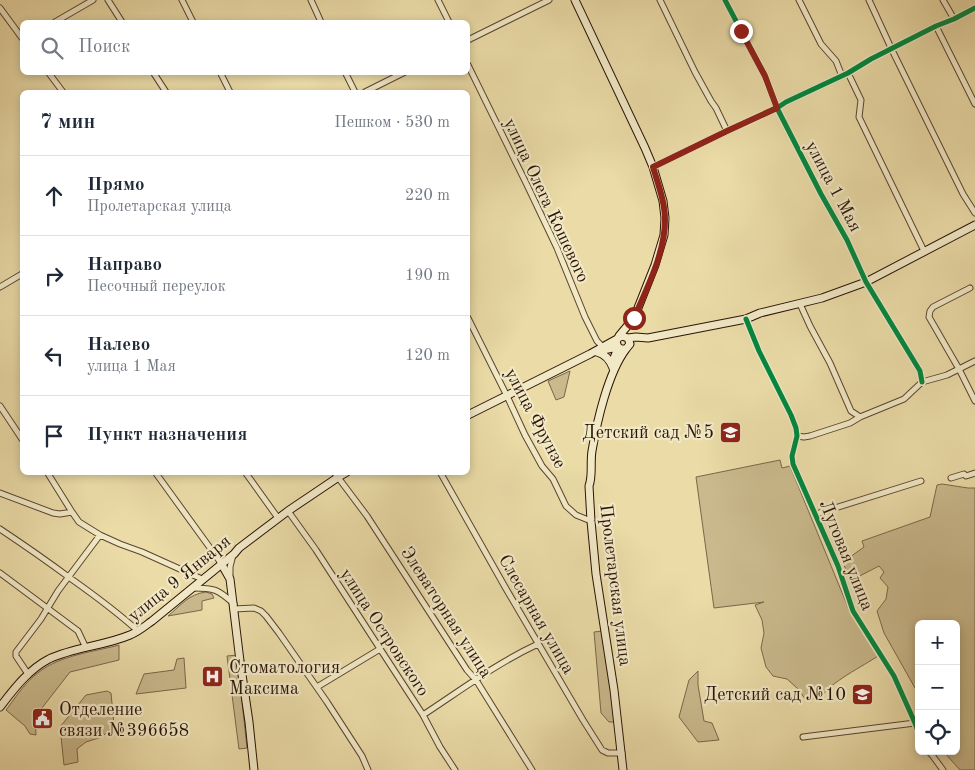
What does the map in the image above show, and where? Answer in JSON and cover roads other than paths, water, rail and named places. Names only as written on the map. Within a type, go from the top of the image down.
[{"type":"main road","points":[[575,0],[653,167]]},
{"type":"main road","name":"Пролетарская улица","points":[[623,770],[614,690],[596,574],[589,486],[597,426],[614,358],[631,332],[634,318],[656,265],[664,235],[663,201],[653,167]]},
{"type":"main road","points":[[470,414],[603,347],[746,319],[760,313],[834,294],[866,282],[975,225]]},
{"type":"main road","points":[[593,353],[623,343]]},
{"type":"main road","points":[[593,353],[602,354],[606,357],[612,372]]},
{"type":"main road","name":"улица 9 Января","points":[[0,707],[28,674],[57,655],[114,640],[138,631],[239,548],[335,475]]},
{"type":"main road","points":[[221,563],[230,579],[254,770]]},
{"type":"street","points":[[58,20],[93,0]]},
{"type":"street","points":[[108,0],[121,20]]},
{"type":"street","points":[[182,0],[192,20]]},
{"type":"street","points":[[311,0],[320,20]]},
{"type":"street","points":[[438,0],[448,20]]},
{"type":"street","points":[[470,39],[549,0]]},
{"type":"street","points":[[660,0],[695,72],[727,131]]},
{"type":"street","name":"улица 1 Мая","points":[[724,0],[765,76],[777,108],[847,240],[866,282],[920,371],[922,382]]},
{"type":"street","points":[[799,0],[821,44],[836,61],[842,76]]},
{"type":"street","points":[[869,0],[962,194],[975,214]]},
{"type":"street","points":[[943,0],[954,19]]},
{"type":"street","points":[[0,8],[20,35]]},
{"type":"street","points":[[653,167],[842,76],[871,59],[975,8]]},
{"type":"street","points":[[936,26],[975,104]]},
{"type":"street","name":"улица Олега Кошевого","points":[[470,68],[528,184],[585,317],[603,347]]},
{"type":"street","points":[[848,73],[861,100],[859,117],[924,251]]},
{"type":"street","points":[[50,75],[62,90]]},
{"type":"street","points":[[155,75],[165,90]]},
{"type":"street","points":[[222,75],[229,90]]},
{"type":"street","points":[[346,75],[354,90]]},
{"type":"street","points":[[369,90],[398,75]]},
{"type":"street","points":[[0,287],[20,275]]},
{"type":"street","points":[[970,288],[933,307],[929,317],[951,353],[975,401]]},
{"type":"street","points":[[800,304],[830,363],[851,411],[860,418]]},
{"type":"street","points":[[746,319],[759,351],[791,415],[797,436],[804,438],[850,423],[904,399],[922,382],[947,375],[975,361]]},
{"type":"street","name":"улица Фрунзе","points":[[470,322],[525,435],[542,466],[553,479],[566,506],[576,515],[591,521]]},
{"type":"street","points":[[0,406],[20,436]]},
{"type":"street","name":"Луговая улица","points":[[797,436],[792,456],[793,464],[838,566],[852,610],[894,676],[915,723]]},
{"type":"street","points":[[950,478],[975,473]]},
{"type":"street","points":[[49,475],[79,522],[100,535],[202,579]]},
{"type":"street","points":[[157,475],[221,563]]},
{"type":"street","points":[[247,475],[278,518]]},
{"type":"street","name":"Элеваторная улица","points":[[335,475],[367,516],[466,670],[476,680],[532,770]]},
{"type":"street","name":"Слесарная улица","points":[[442,475],[574,706],[602,750],[608,753],[622,754]]},
{"type":"street","points":[[816,514],[921,481]]},
{"type":"street","points":[[0,493],[53,513],[72,512]]},
{"type":"street","name":"улица Островского","points":[[288,511],[316,550],[423,715],[455,770]]},
{"type":"street","points":[[0,529],[69,577],[138,631]]},
{"type":"street","points":[[28,674],[16,656],[16,652],[100,535]]},
{"type":"street","points":[[230,579],[230,566],[234,554]]},
{"type":"street","points":[[0,573],[78,631],[86,648]]},
{"type":"street","points":[[192,588],[210,588],[224,595],[234,607],[254,608],[261,611],[317,687],[362,756],[368,770]]},
{"type":"street","points":[[423,715],[518,653],[538,644]]},
{"type":"street","points":[[317,687],[380,649]]},
{"type":"street","points":[[803,736],[915,723]]},
{"type":"street","points":[[932,755],[943,770]]},
{"type":"place","name":"Детский сад №5","points":[[730,432]]},
{"type":"place","name":"Стоматология Максима","points":[[213,677]]},
{"type":"place","name":"Детский сад №10","points":[[862,694]]},
{"type":"place","name":"Отделение связи №396658","points":[[43,719]]}]
